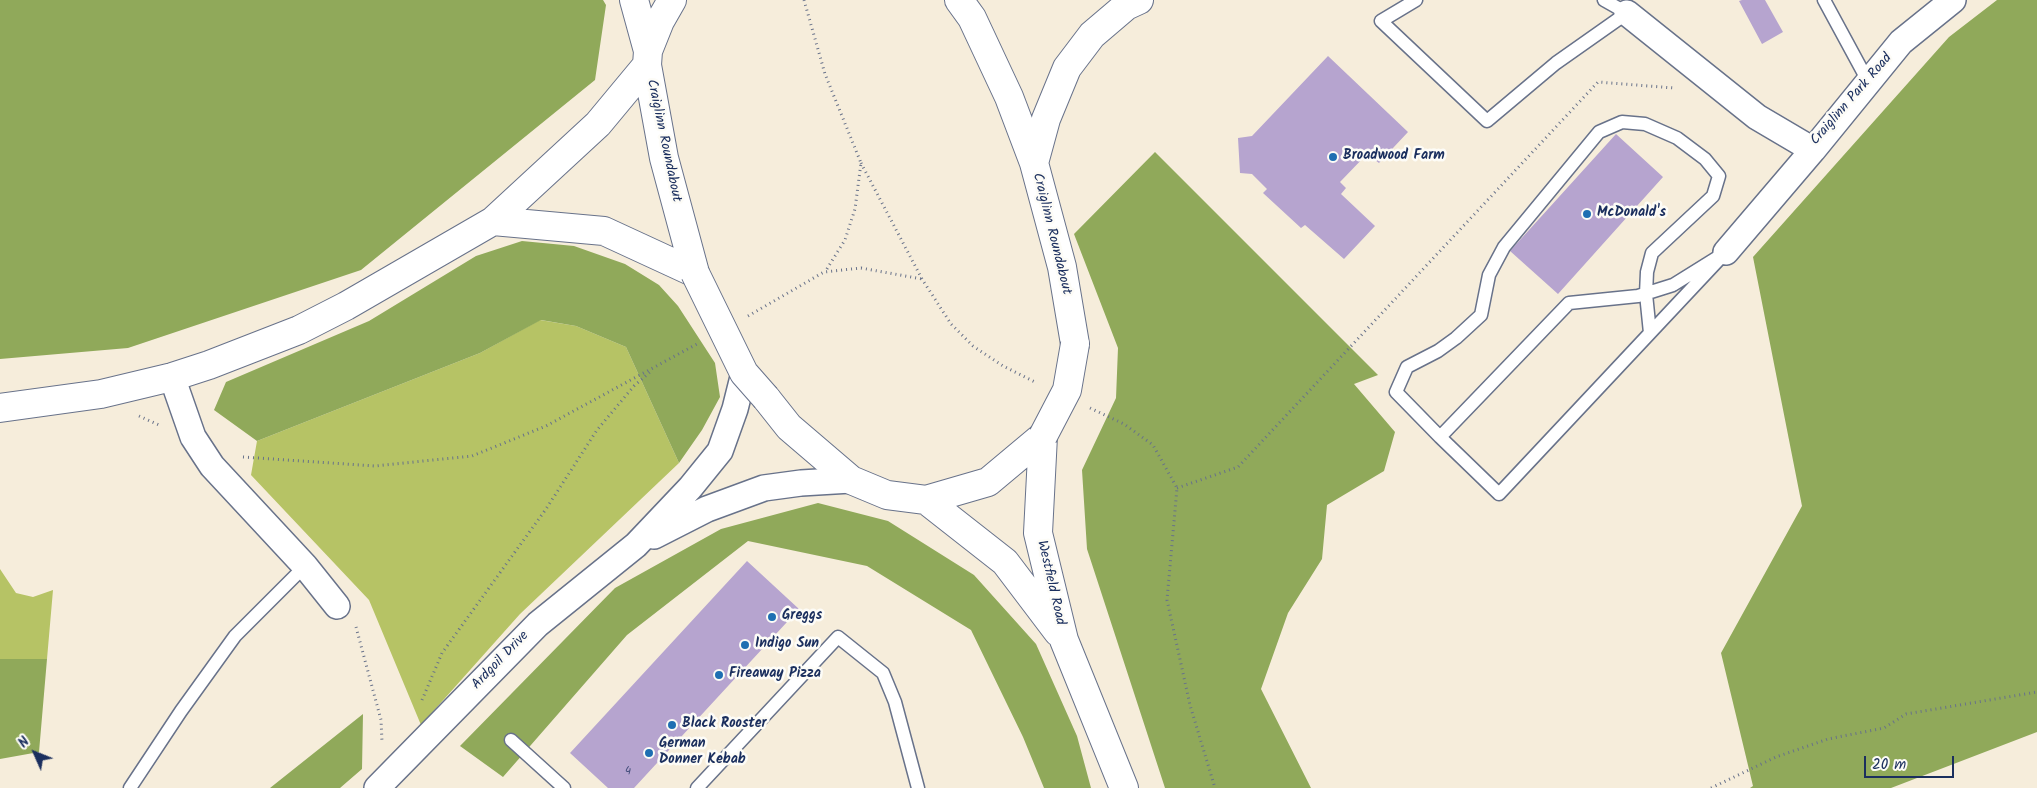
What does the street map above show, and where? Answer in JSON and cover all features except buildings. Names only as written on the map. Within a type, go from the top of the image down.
[{"type":"main road","name":"Craiglinn Roundabout","points":[[634,0],[647,58],[664,158],[695,273],[744,373],[788,427],[851,480],[887,495],[926,500],[988,482],[1043,436],[1067,390],[1075,344],[1062,267],[1034,163],[1008,97],[972,18],[959,0]]},
{"type":"main road","points":[[0,408],[101,394],[209,365],[299,330],[346,306],[493,221],[598,124],[647,58],[660,22],[672,0]]},
{"type":"main road","points":[[1034,163],[1046,119],[1067,68],[1092,35],[1126,6],[1139,0]]},
{"type":"main road","points":[[493,221],[604,231],[695,273]]},
{"type":"main road","name":"Westfield Road","points":[[1043,436],[1038,533],[1064,640],[1124,788]]},
{"type":"main road","name":"Westfield Road","points":[[926,500],[1005,562],[1064,640]]},
{"type":"street","name":"Craiglinn Park Road","points":[[1627,13],[1757,117],[1813,150],[1902,42],[1938,5]]},
{"type":"street","points":[[1726,252],[1813,150]]},
{"type":"street","name":"Ardgoil Drive","points":[[381,785],[538,624],[636,545],[690,488],[720,451],[735,409],[744,373]]},
{"type":"street","points":[[172,376],[193,437],[212,466],[306,566],[337,606]]},
{"type":"street","name":"Ardgoil Drive","points":[[636,545],[707,509],[764,488],[801,483],[851,480]]},
{"type":"lane","points":[[1416,0],[1381,21],[1487,120],[1556,63],[1627,13],[1604,0]]},
{"type":"lane","points":[[1824,0],[1869,83]]},
{"type":"lane","points":[[1650,333],[1646,294],[1652,253],[1713,196],[1719,176],[1705,159],[1677,138],[1646,124],[1622,122],[1599,132],[1504,247],[1489,275],[1481,315],[1456,338],[1438,351],[1407,367],[1396,392],[1440,438],[1499,494],[1726,252]]},
{"type":"lane","points":[[1440,438],[1569,303],[1646,294],[1673,285],[1726,252]]},
{"type":"lane","points":[[130,788],[234,636],[306,566]]},
{"type":"lane","points":[[697,788],[838,637],[883,673],[895,702],[918,788]]},
{"type":"lane","points":[[511,740],[564,788]]},
{"type":"path","points":[[804,0],[825,74],[861,164],[922,279],[951,324],[973,346],[1003,366],[1046,387]]},
{"type":"path","points":[[1177,488],[1238,467],[1598,82],[1676,88]]},
{"type":"path","points":[[861,164],[855,209],[844,240],[824,272],[861,268],[922,279]]},
{"type":"path","points":[[241,457],[375,466],[472,456],[546,426],[655,368],[634,386],[596,430],[546,509],[442,653],[420,705]]},
{"type":"path","points":[[1090,408],[1124,424],[1153,445],[1177,488],[1167,600],[1190,705],[1215,788]]},
{"type":"path","points":[[130,417],[138,415],[162,426],[175,440],[193,437]]},
{"type":"path","points":[[337,606],[354,617],[381,720],[381,785]]},
{"type":"path","points":[[1711,788],[1776,757],[1828,739],[1884,728],[1906,714],[2037,692]]},
{"type":"green space","points":[[0,0],[603,0],[606,5],[595,80],[361,270],[128,348],[0,359]]},
{"type":"green space","points":[[1997,0],[2037,0],[2037,732],[1891,788],[1750,788],[1753,786],[1721,653],[1802,506],[1753,257],[1949,37]]},
{"type":"green space","points":[[1155,152],[1378,375],[1354,384],[1395,432],[1384,471],[1327,505],[1322,559],[1288,613],[1261,689],[1311,788],[1165,788],[1087,549],[1082,470],[1116,398],[1118,348],[1074,234]]},
{"type":"green space","points":[[522,241],[574,246],[625,264],[659,285],[678,306],[715,363],[720,397],[702,430],[679,463],[626,347],[576,326],[541,320],[480,353],[257,441],[214,410],[226,382],[369,321],[476,256]]},
{"type":"green space","points":[[540,320],[576,326],[626,347],[679,463],[520,614],[421,725],[369,600],[251,475],[257,441],[480,353]]},
{"type":"green space","points":[[818,503],[888,521],[974,575],[1036,644],[1077,736],[1091,788],[1044,788],[1023,737],[971,630],[867,566],[748,541],[627,635],[503,777],[460,746],[615,588],[721,529]]},
{"type":"green space","points":[[0,569],[16,593],[33,597],[53,590],[47,659],[0,659]]},
{"type":"green space","points":[[0,659],[47,659],[39,752],[0,759]]},
{"type":"green space","points":[[363,714],[362,769],[340,788],[270,788]]},
{"type":"place","name":"Broadwood Farm","points":[[1333,157]]},
{"type":"place","name":"McDonald's","points":[[1587,214]]},
{"type":"place","name":"Greggs","points":[[772,617]]},
{"type":"place","name":"Indigo Sun","points":[[745,645]]},
{"type":"place","name":"Fireaway Pizza","points":[[719,675]]},
{"type":"place","name":"Black Rooster","points":[[672,725]]},
{"type":"place","name":"German Donner Kebab","points":[[649,753]]}]
